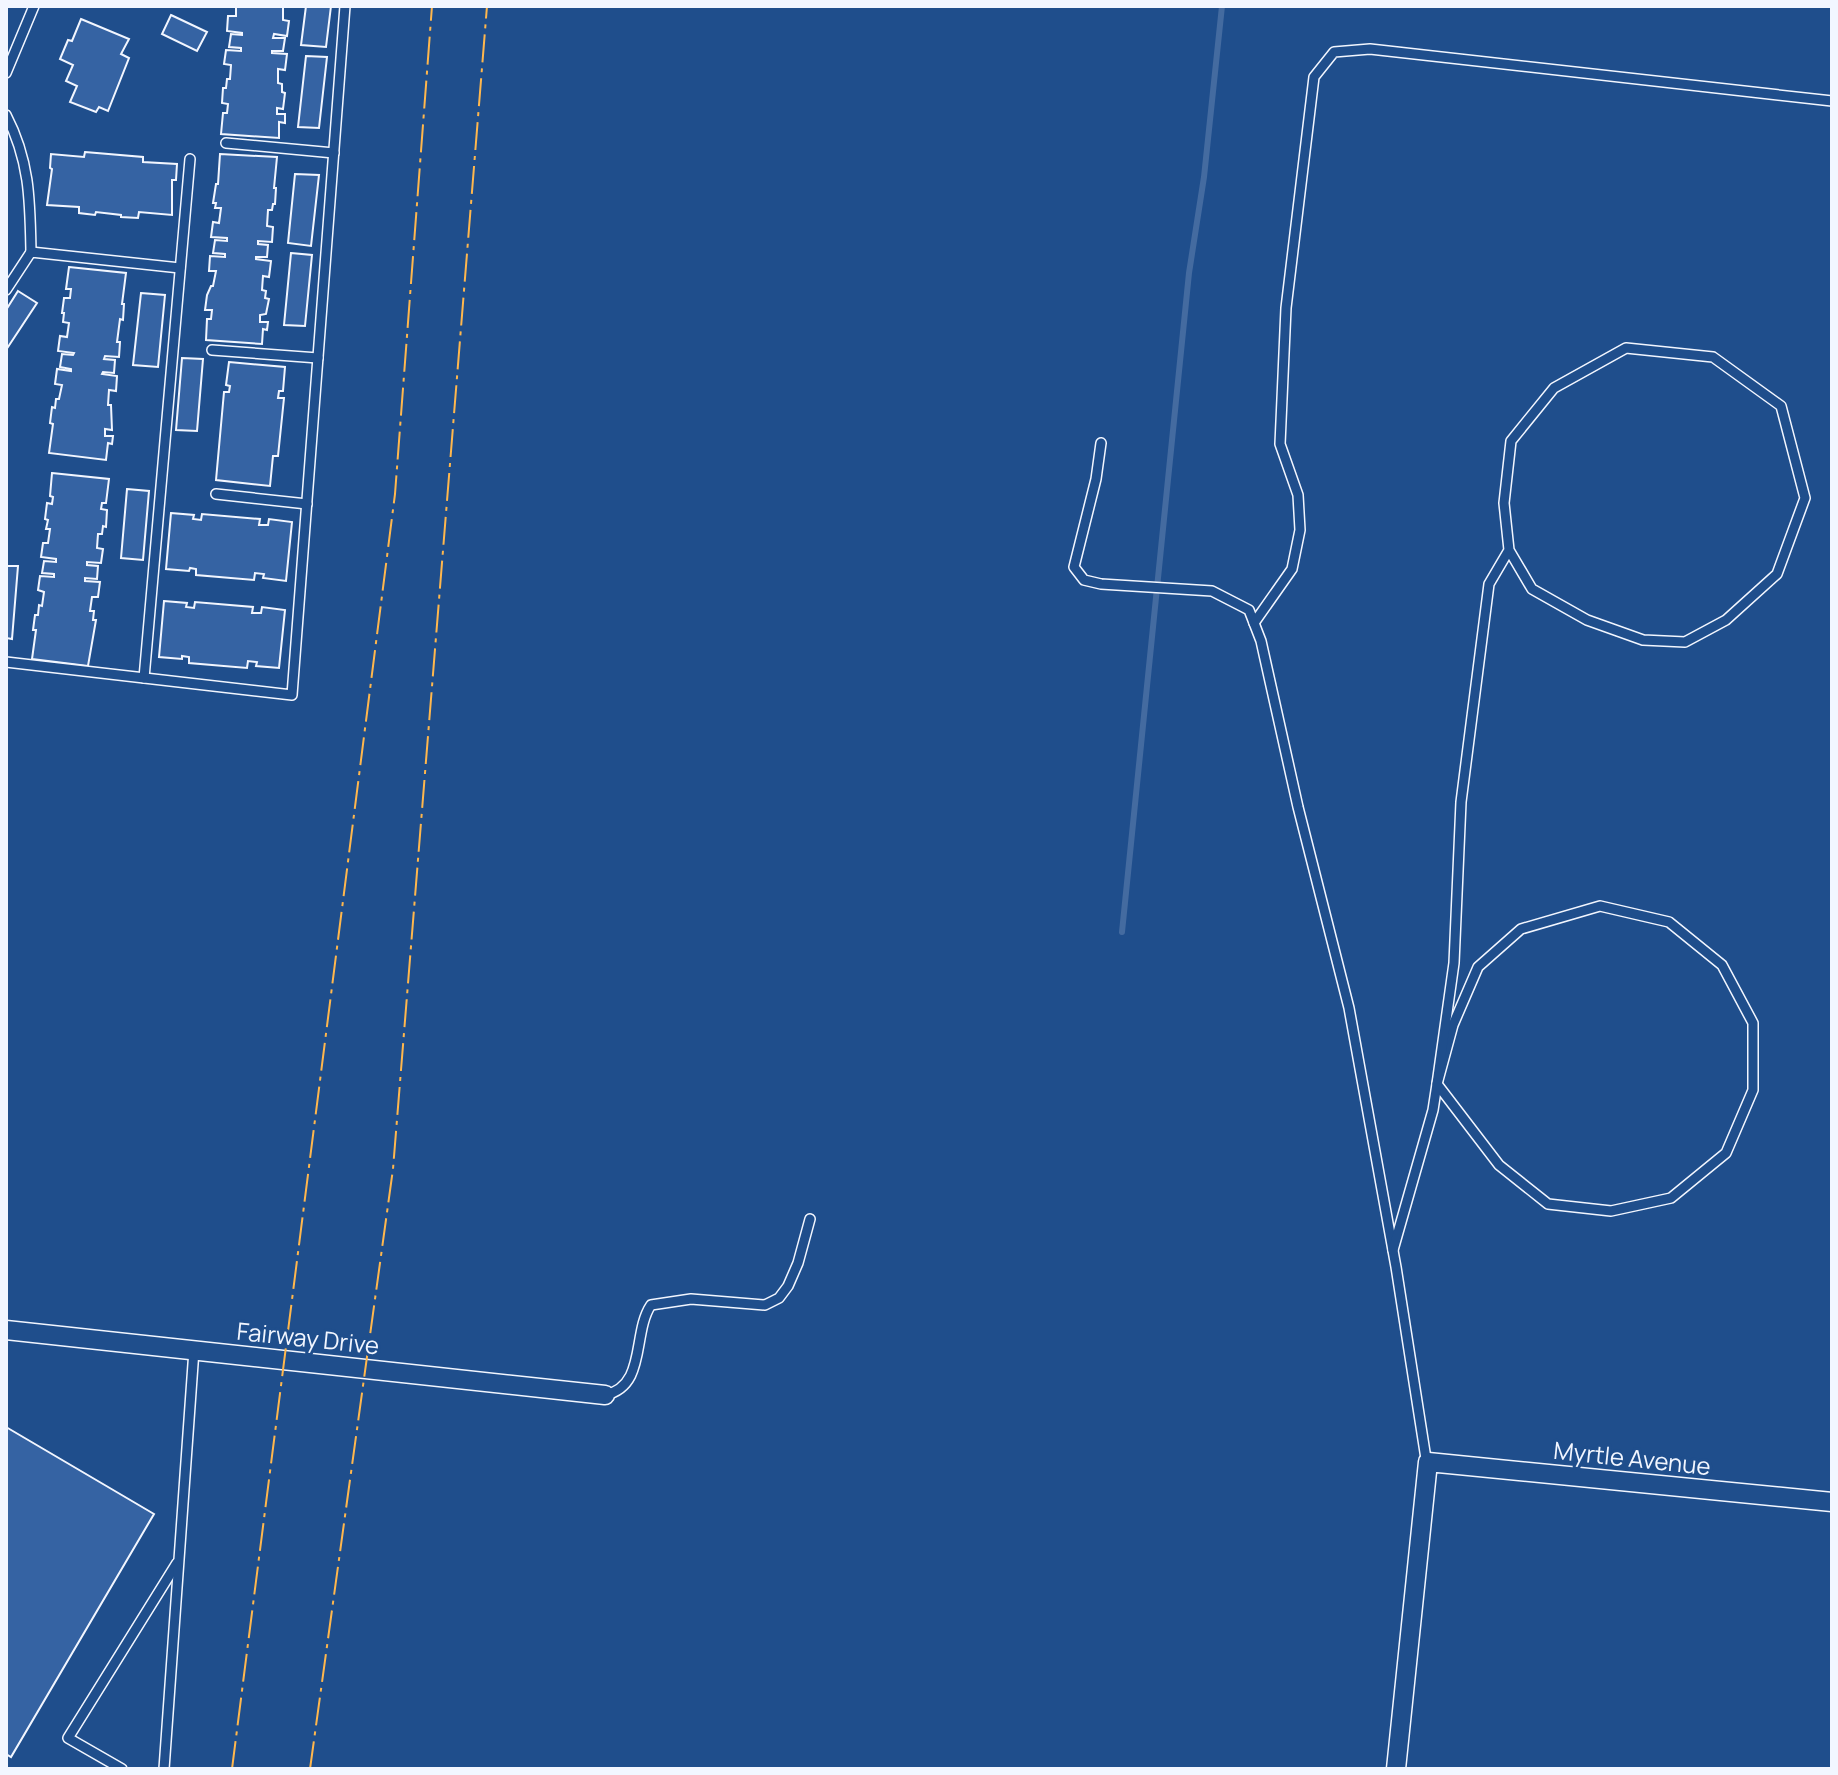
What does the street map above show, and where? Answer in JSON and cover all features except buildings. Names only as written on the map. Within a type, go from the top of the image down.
[{"type":"street","name":"Fairway Drive","points":[[6,1330],[605,1395]]},
{"type":"street","name":"Myrtle Avenue","points":[[1428,1465],[1832,1502]]},
{"type":"street","points":[[1396,1769],[1428,1465]]},
{"type":"lane","points":[[6,73],[34,6]]},
{"type":"lane","points":[[6,662],[292,695],[345,6]]},
{"type":"lane","points":[[1254,623],[1292,569],[1300,530],[1298,495],[1280,444],[1286,308],[1314,77],[1334,52],[1370,49],[1832,101]]},
{"type":"lane","points":[[6,115],[19,140],[28,174],[31,252],[6,290]]},
{"type":"lane","points":[[226,143],[334,153]]},
{"type":"lane","points":[[144,678],[190,159]]},
{"type":"lane","points":[[31,252],[180,268]]},
{"type":"lane","points":[[1393,1250],[1433,1110],[1437,1084],[1454,963],[1461,802],[1489,584],[1509,550],[1504,503],[1511,441],[1554,388],[1626,348],[1713,357],[1781,406],[1805,498],[1777,574],[1726,620],[1685,642],[1643,640],[1587,620],[1532,589],[1509,550]]},
{"type":"lane","points":[[212,350],[318,358]]},
{"type":"lane","points":[[1101,443],[1096,479],[1074,567],[1084,580],[1101,584],[1212,591],[1249,610],[1261,641],[1298,807],[1349,1008],[1428,1465]]},
{"type":"lane","points":[[216,494],[307,504]]},
{"type":"lane","points":[[1600,906],[1669,922],[1722,965],[1753,1023],[1753,1090],[1726,1153],[1671,1198],[1611,1211],[1548,1204],[1499,1165],[1437,1084],[1453,1025],[1478,967],[1521,929],[1600,906]]},
{"type":"lane","points":[[605,1395],[618,1392],[630,1378],[638,1353],[643,1316],[651,1305],[691,1299],[765,1305],[779,1298],[798,1263],[810,1219]]},
{"type":"lane","points":[[164,1769],[194,1350]]},
{"type":"lane","points":[[119,1768],[68,1738],[179,1561]]},
{"type":"waterway","points":[[1122,932],[1189,273],[1204,177],[1222,6]]},
{"type":"power","points":[[232,1769],[395,494],[432,6]]},
{"type":"power","points":[[310,1769],[393,1169],[487,6]]}]
